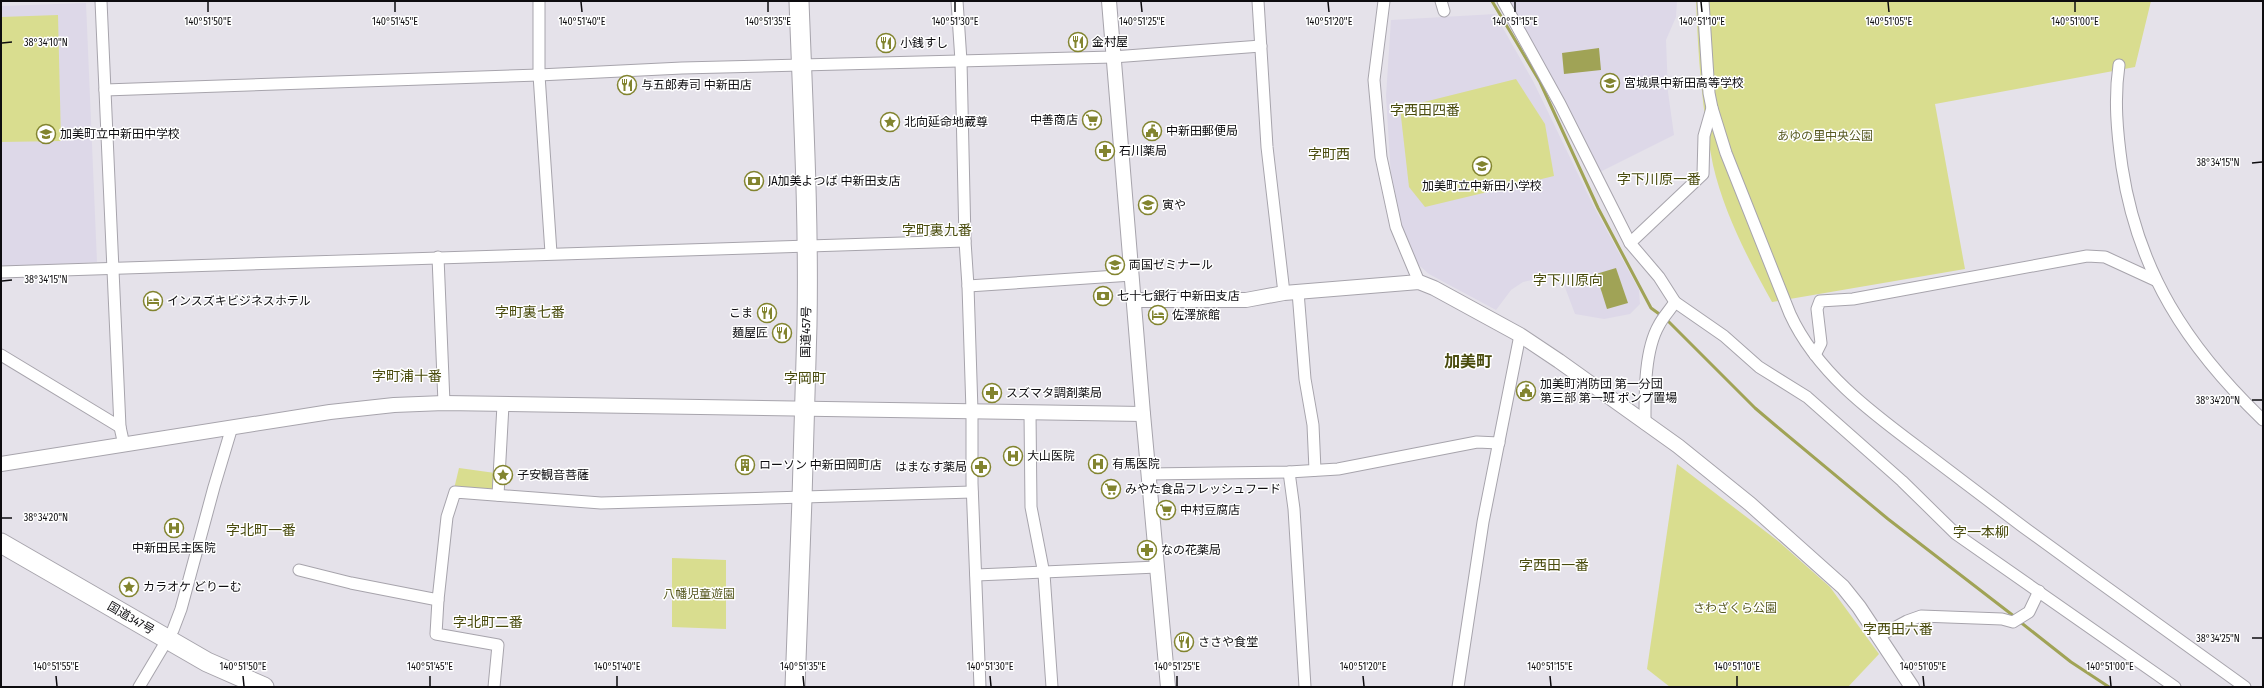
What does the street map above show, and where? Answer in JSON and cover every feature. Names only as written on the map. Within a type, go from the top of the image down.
[{"type":"highway","name":"国道457号","points":[[795,687],[803,498],[803,410],[807,325],[807,245],[799,1]]},
{"type":"highway","name":"国道347号","points":[[1,543],[207,662],[264,687]]},
{"type":"street","points":[[101,1],[120,427],[124,445]]},
{"type":"street","points":[[539,1],[539,75],[551,253]]},
{"type":"street","points":[[957,1],[961,61],[965,241],[972,411],[972,492],[980,687]]},
{"type":"street","points":[[1109,1],[1143,414],[1168,687]]},
{"type":"street","points":[[1258,1],[1262,46],[1266,147],[1313,425],[1315,470]]},
{"type":"street","points":[[1384,1],[1374,80],[1381,157],[1396,227],[1419,282]]},
{"type":"street","points":[[1503,1],[1560,104],[1630,243],[1659,277],[1675,302],[1724,336],[1759,367],[1808,397],[1902,481],[1956,534],[2175,687]]},
{"type":"street","points":[[1704,1],[1709,93],[1712,108],[1726,153],[1796,327],[1815,356],[1844,387],[1900,434],[2141,614],[2245,687]]},
{"type":"street","points":[[105,90],[539,75],[801,64],[1113,57],[1262,46]]},
{"type":"street","points":[[2119,64],[2115,94],[2116,121],[2126,194],[2137,236],[2155,280],[2182,325],[2219,375],[2263,420]]},
{"type":"street","points":[[1630,243],[1703,174],[1704,136],[1712,108]]},
{"type":"street","points":[[1,272],[112,267],[965,241]]},
{"type":"street","points":[[1815,356],[1821,343],[1817,310],[1820,301],[1853,299],[2087,256],[2105,256],[2155,280]]},
{"type":"street","points":[[438,257],[444,403]]},
{"type":"street","points":[[968,286],[1132,275]]},
{"type":"street","points":[[1134,300],[1246,300],[1291,292],[1419,282],[1434,288],[1520,335],[1678,446],[1750,504],[1843,587],[1879,636],[1912,687]]},
{"type":"street","points":[[1645,424],[1649,364],[1653,342],[1660,324],[1675,302]]},
{"type":"street","points":[[1458,687],[1483,522],[1520,335]]},
{"type":"street","points":[[1,355],[120,427]]},
{"type":"street","points":[[1,464],[330,412],[394,405],[444,403],[803,410],[1143,414]]},
{"type":"street","points":[[498,495],[503,405]]},
{"type":"street","points":[[1030,413],[1032,507],[1044,574],[1052,687]]},
{"type":"street","points":[[139,687],[167,640],[182,609],[215,483],[232,427]]},
{"type":"street","points":[[1149,474],[1290,472],[1338,469],[1477,442],[1499,443]]},
{"type":"street","points":[[1290,472],[1294,510],[1305,687]]},
{"type":"street","points":[[494,687],[498,645],[436,634],[447,516],[455,492],[601,503],[972,492]]},
{"type":"street","points":[[976,575],[1044,574],[1157,567]]},
{"type":"street","points":[[299,570],[351,583],[438,600]]},
{"type":"street","points":[[1879,636],[1907,620],[1921,616],[2002,619],[2013,622],[2030,612],[2039,591]]},
{"type":"shaded area","name":"宮城県中新田高等学校","points":[[1507,1],[1677,1],[1676,17],[1666,40],[1668,92],[1674,135],[1598,173]]},
{"type":"shaded area","name":"加美町立中新田中学校","points":[[86,3],[97,262],[1,267],[1,6]]},
{"type":"shaded area","name":"加美町立中新田小学校","points":[[1495,14],[1533,81],[1593,205],[1639,290],[1640,304],[1630,314],[1604,319],[1575,314],[1560,274],[1523,282],[1511,290],[1496,310],[1429,274],[1414,261],[1397,212],[1391,177],[1386,96],[1391,20]]},
{"type":"shaded area","points":[[1599,48],[1601,70],[1564,74],[1562,53]]},
{"type":"shaded area","points":[[1616,268],[1628,303],[1607,309],[1596,274]]},
{"type":"green space","name":"あゆの里中央公園","points":[[1696,1],[2151,1],[2135,67],[1935,104],[1965,269],[1772,302],[1754,269],[1730,218],[1723,201],[1713,165],[1701,83]]},
{"type":"green space","points":[[58,15],[61,141],[1,142],[1,17]]},
{"type":"green space","points":[[1516,79],[1545,124],[1554,176],[1425,207],[1409,187],[1400,108]]},
{"type":"green space","name":"さわざくら公園","points":[[1677,464],[1778,541],[1830,587],[1879,654],[1848,687],[1670,687],[1647,669]]},
{"type":"green space","points":[[459,468],[495,473],[494,493],[454,489]]},
{"type":"green space","name":"八幡児童遊園","points":[[672,558],[726,560],[726,629],[672,627]]},
{"type":"waterway","points":[[1492,1],[1540,82],[1598,208],[1651,308],[1662,316]]},
{"type":"waterway","points":[[1666,319],[1755,408],[1888,519],[2015,617]]},
{"type":"waterway","points":[[2019,621],[2071,662],[2109,687]]},
{"type":"place","name":"金村屋","points":[[1078,42]]},
{"type":"place","name":"小銭すし","points":[[886,43]]},
{"type":"place","name":"宮城県中新田高等学校","points":[[1610,83]]},
{"type":"place","name":"与五郎寿司 中新田店","points":[[627,85]]},
{"type":"place","name":"中善商店","points":[[1092,120]]},
{"type":"place","name":"北向延命地蔵尊","points":[[890,122]]},
{"type":"place","name":"中新田郵便局","points":[[1152,131]]},
{"type":"place","name":"加美町立中新田中学校","points":[[46,134]]},
{"type":"place","name":"石川薬局","points":[[1105,151]]},
{"type":"place","name":"加美町立中新田小学校","points":[[1482,166]]},
{"type":"place","name":"JA加美よつば 中新田支店","points":[[754,181]]},
{"type":"place","name":"寅や","points":[[1148,205]]},
{"type":"place","name":"両国ゼミナール","points":[[1115,265]]},
{"type":"place","name":"七十七銀行 中新田支店","points":[[1103,296]]},
{"type":"place","name":"インスズキビジネスホテル","points":[[153,301]]},
{"type":"place","name":"こま","points":[[767,313]]},
{"type":"place","name":"佐澤旅館","points":[[1158,315]]},
{"type":"place","name":"麺屋匠","points":[[782,333]]},
{"type":"place","name":"加美町消防団 第一分団 第三部 第一班 ポンプ置場","points":[[1526,391]]},
{"type":"place","name":"スズマタ調剤薬局","points":[[992,393]]},
{"type":"place","name":"大山医院","points":[[1013,456]]},
{"type":"place","name":"有馬医院","points":[[1098,464]]},
{"type":"place","name":"ローソン 中新田岡町店","points":[[745,465]]},
{"type":"place","name":"はまなす薬局","points":[[981,467]]},
{"type":"place","name":"子安観音菩薩","points":[[503,475]]},
{"type":"place","name":"みやた食品フレッシュフード","points":[[1111,489]]},
{"type":"place","name":"中村豆腐店","points":[[1166,510]]},
{"type":"place","name":"中新田民主医院","points":[[174,528]]},
{"type":"place","name":"なの花薬局","points":[[1147,550]]},
{"type":"place","name":"カラオケ どりーむ","points":[[129,587]]},
{"type":"place","name":"ささや食堂","points":[[1184,642]]},
{"type":"district","name":"字西田四番","points":[[1425,110]]},
{"type":"district","name":"字町西","points":[[1329,154]]},
{"type":"district","name":"字下川原一番","points":[[1659,179]]},
{"type":"district","name":"字町裏九番","points":[[937,230]]},
{"type":"district","name":"字下川原向","points":[[1568,280]]},
{"type":"district","name":"字町裏七番","points":[[530,312]]},
{"type":"district","name":"加美町","points":[[1468,361]]},
{"type":"district","name":"字町浦十番","points":[[407,376]]},
{"type":"district","name":"字岡町","points":[[805,378]]},
{"type":"district","name":"字北町一番","points":[[261,530]]},
{"type":"district","name":"字一本柳","points":[[1981,532]]},
{"type":"district","name":"字西田一番","points":[[1554,565]]},
{"type":"district","name":"字北町二番","points":[[488,622]]},
{"type":"district","name":"字西田六番","points":[[1898,629]]}]
